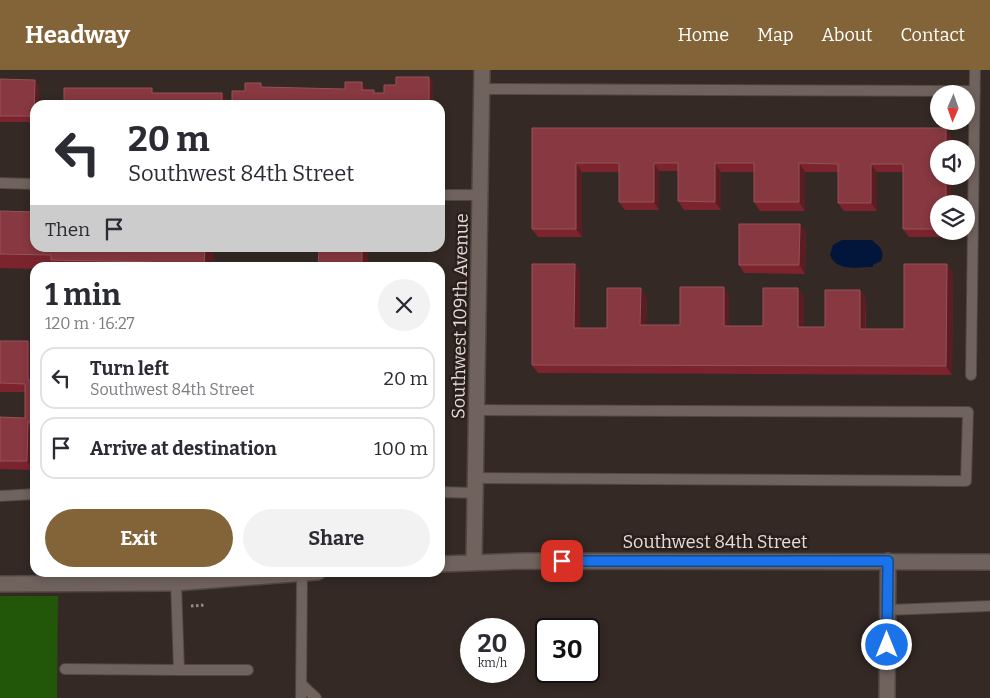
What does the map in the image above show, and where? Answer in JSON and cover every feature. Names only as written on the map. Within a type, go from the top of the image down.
[{"type":"street","name":"Southwest 109th Avenue","points":[[474,562],[482,70]]},
{"type":"street","points":[[887,698],[888,561]]},
{"type":"street","name":"Southwest 84th Street","points":[[445,564],[474,562],[990,562]]},
{"type":"street","points":[[0,584],[176,583],[260,577]]},
{"type":"lane","points":[[975,70],[975,85]]},
{"type":"lane","points":[[482,89],[930,91]]},
{"type":"lane","points":[[971,375],[974,130]]},
{"type":"lane","points":[[0,183],[30,184]]},
{"type":"lane","points":[[445,195],[481,195]]},
{"type":"lane","points":[[445,491],[475,486],[966,481],[968,412],[477,410]]},
{"type":"lane","points":[[0,496],[30,494]]},
{"type":"lane","points":[[301,698],[302,577]]},
{"type":"lane","points":[[176,583],[179,670]]},
{"type":"lane","points":[[888,610],[990,606]]},
{"type":"lane","points":[[65,669],[248,670]]},
{"type":"lane","points":[[301,684],[316,698]]},
{"type":"green space","points":[[0,596],[58,596],[57,698],[0,698]]},
{"type":"water","points":[[842,240],[872,240],[882,251],[881,261],[873,265],[873,267],[854,268],[837,264],[830,255],[833,245]]},
{"type":"building","points":[[396,77],[429,77],[429,100],[232,100],[232,91],[245,91],[245,83],[261,83],[261,87],[345,89],[345,82],[362,82],[362,90],[374,90],[374,93],[384,93],[384,85],[396,85]]},
{"type":"building","points":[[0,79],[35,80],[34,100],[30,100],[30,116],[0,116]]},
{"type":"building","points":[[64,88],[152,88],[152,93],[222,93],[222,100],[64,100]]},
{"type":"building","points":[[532,128],[930,128],[930,130],[946,130],[946,140],[930,140],[930,185],[946,185],[946,195],[930,195],[930,229],[903,229],[903,164],[871,164],[871,203],[838,203],[838,164],[799,163],[799,202],[754,202],[754,163],[715,163],[715,202],[678,201],[678,163],[654,163],[654,202],[619,202],[619,163],[576,163],[576,229],[532,229]]},
{"type":"building","points":[[0,211],[30,212],[30,252],[205,252],[204,262],[51,260],[51,255],[0,254]]},
{"type":"building","points":[[739,224],[800,224],[799,265],[739,265]]},
{"type":"building","points":[[319,252],[362,252],[362,262],[318,262]]},
{"type":"building","points":[[532,264],[575,264],[574,328],[607,328],[607,288],[641,288],[640,325],[680,325],[680,287],[724,287],[724,326],[763,326],[763,288],[798,288],[798,327],[825,327],[825,290],[860,290],[860,329],[904,329],[904,264],[947,264],[946,366],[532,365]]},
{"type":"building","points":[[0,341],[28,341],[30,422],[28,422],[27,461],[0,461],[0,417],[25,418],[25,384],[0,383]]},
{"type":"route","points":[[562,561],[888,561],[887,645]]}]
